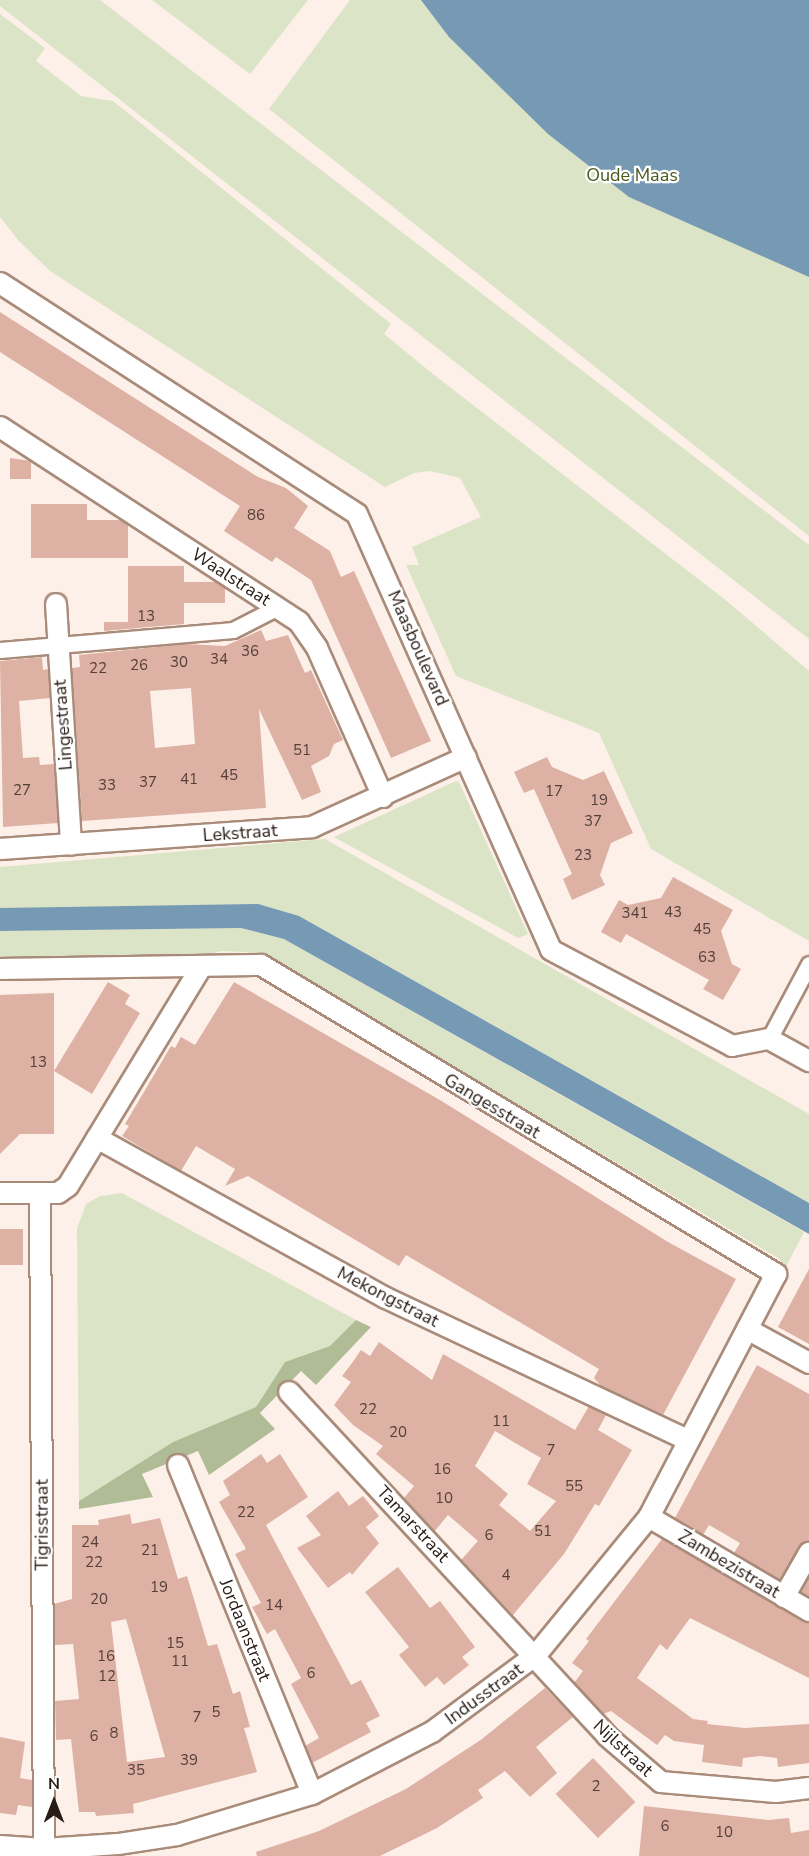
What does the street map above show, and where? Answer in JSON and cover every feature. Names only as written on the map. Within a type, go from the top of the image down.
[{"type":"street","name":"Maasboulevard","points":[[0,283],[357,514],[551,950],[732,1046],[769,1039]]},
{"type":"street","name":"Waalstraat","points":[[0,427],[299,622],[317,648],[383,797]]},
{"type":"street","name":"Lingestraat","points":[[56,604],[71,845]]},
{"type":"street","points":[[0,650],[233,630],[278,607]]},
{"type":"street","name":"Lekstraat","points":[[0,849],[312,827],[383,797],[466,757]]},
{"type":"street","points":[[809,964],[769,1039],[809,1061]]},
{"type":"street","name":"Gangesstraat","points":[[0,969],[261,966],[776,1274]]},
{"type":"street","points":[[0,1193],[58,1193],[68,1186],[201,967]]},
{"type":"street","name":"Mekongstraat","points":[[97,1138],[386,1298],[688,1440]]},
{"type":"street","name":"Tigrisstraat","points":[[40,1193],[44,1852]]},
{"type":"street","name":"Indusstraat","points":[[0,1846],[44,1852],[118,1844],[177,1834],[312,1794],[432,1732],[536,1655],[649,1517],[776,1274]]},
{"type":"street","points":[[747,1329],[809,1363]]},
{"type":"street","name":"Tamarstraat","points":[[290,1392],[536,1655]]},
{"type":"street","name":"Jordaanstraat","points":[[178,1465],[312,1794]]},
{"type":"street","name":"Zambezistraat","points":[[649,1517],[809,1611]]},
{"type":"street","points":[[784,1597],[809,1553]]},
{"type":"street","name":"Nijlstraat","points":[[536,1655],[607,1736],[661,1782],[776,1792],[809,1788]]},
{"type":"green space","points":[[0,0],[100,0],[809,545],[809,639],[0,6]]},
{"type":"green space","points":[[152,0],[308,0],[250,74]]},
{"type":"green space","name":"Oude Maas","points":[[350,0],[715,0],[809,52],[809,536],[269,109]]},
{"type":"green space","points":[[0,14],[45,48],[36,61],[81,96],[113,101],[391,324],[384,334],[728,602],[809,671],[809,941],[651,849],[599,733],[456,676],[406,565],[419,565],[412,547],[481,517],[460,478],[430,471],[414,473],[385,487],[50,271],[19,241],[0,217]]},
{"type":"green space","points":[[456,781],[459,782],[528,934],[518,938],[334,837]]},
{"type":"green space","points":[[325,839],[809,1114],[809,1203],[299,916],[0,908],[0,867]]},
{"type":"green space","points":[[241,928],[284,939],[804,1232],[786,1267],[778,1258],[270,958],[246,952],[221,951],[188,960],[0,963],[0,931]]},
{"type":"green space","points":[[122,1193],[356,1320],[330,1346],[285,1362],[256,1407],[173,1442],[79,1501],[77,1229],[86,1204],[100,1196]]},
{"type":"green space","points":[[356,1320],[371,1327],[316,1385],[301,1371],[260,1413],[275,1429],[209,1475],[198,1451],[142,1474],[153,1497],[79,1509],[79,1501],[173,1442],[256,1407],[285,1362],[330,1346]]},
{"type":"water","points":[[421,0],[809,0],[809,277],[629,197],[548,134],[449,37]]},
{"type":"water","points":[[258,904],[299,916],[809,1203],[809,1234],[284,939],[241,928],[0,931],[0,908]]},
{"type":"building","points":[[0,312],[258,477],[286,488],[308,506],[294,528],[330,551],[341,577],[354,571],[431,741],[391,758],[311,580],[276,557],[272,562],[224,531],[240,506],[0,352]]},
{"type":"building","points":[[10,458],[31,461],[31,479],[10,479]]},
{"type":"building","points":[[31,504],[87,504],[87,520],[121,520],[128,525],[128,558],[31,558]]},
{"type":"building","points":[[128,566],[184,566],[184,582],[216,582],[225,588],[225,603],[184,603],[184,624],[104,631],[104,622],[128,622]]},
{"type":"building","points":[[261,630],[266,641],[288,635],[305,673],[311,670],[343,740],[334,744],[329,756],[311,766],[321,792],[302,800],[259,709],[266,808],[82,821],[72,668],[80,667],[79,655],[185,644],[225,646]],"holes":[[[191,688],[195,744],[155,748],[150,691]]]},
{"type":"building","points":[[42,657],[43,670],[48,669],[50,698],[19,701],[23,758],[39,757],[40,765],[54,764],[58,823],[3,827],[0,661]]},
{"type":"building","points":[[547,757],[552,767],[583,780],[604,771],[633,833],[611,843],[600,875],[605,885],[572,900],[563,879],[572,874],[534,789],[524,793],[514,772]]},
{"type":"building","points":[[673,877],[733,910],[721,931],[732,964],[741,969],[723,1000],[703,989],[709,980],[626,934],[621,943],[601,932],[619,900],[628,905],[661,898]]},
{"type":"building","points":[[108,982],[130,995],[125,1004],[140,1013],[92,1094],[54,1071]]},
{"type":"building","points":[[234,982],[440,1100],[668,1242],[736,1279],[663,1415],[601,1386],[594,1378],[599,1369],[406,1255],[399,1266],[248,1176],[225,1186],[235,1169],[196,1146],[181,1171],[122,1136],[129,1126],[125,1124],[171,1046],[175,1048],[181,1037],[195,1045]]},
{"type":"building","points":[[54,993],[54,1134],[20,1134],[0,1154],[0,995]]},
{"type":"building","points":[[0,1229],[23,1229],[23,1265],[0,1265]]},
{"type":"building","points":[[809,1269],[809,1344],[778,1327]]},
{"type":"building","points":[[379,1342],[432,1380],[443,1354],[575,1430],[589,1406],[606,1415],[598,1430],[632,1450],[599,1506],[595,1504],[564,1554],[513,1615],[461,1560],[478,1541],[448,1515],[434,1532],[404,1498],[414,1486],[376,1454],[383,1446],[353,1425],[334,1405],[351,1382],[342,1376],[361,1350],[370,1356]],"holes":[[[495,1431],[541,1458],[527,1484],[556,1501],[530,1531],[499,1505],[508,1494],[475,1466]]]},
{"type":"building","points":[[757,1365],[809,1394],[809,1541],[799,1547],[780,1580],[734,1553],[740,1543],[709,1525],[703,1535],[675,1518]]},
{"type":"building","points":[[261,1454],[267,1463],[280,1454],[308,1497],[266,1525],[351,1685],[361,1680],[380,1716],[366,1723],[371,1732],[312,1763],[305,1746],[319,1738],[291,1684],[301,1678],[275,1629],[267,1634],[252,1607],[261,1603],[235,1554],[246,1549],[219,1502],[230,1495],[223,1481]]},
{"type":"building","points":[[338,1491],[349,1506],[363,1496],[379,1516],[366,1527],[379,1543],[352,1575],[350,1572],[328,1588],[297,1548],[321,1535],[306,1516]]},
{"type":"building","points":[[130,1514],[132,1524],[160,1518],[178,1579],[187,1576],[208,1646],[217,1644],[233,1694],[240,1691],[250,1727],[244,1728],[257,1772],[133,1804],[134,1813],[96,1816],[95,1812],[79,1812],[71,1739],[56,1740],[55,1701],[79,1699],[73,1644],[55,1645],[54,1604],[72,1599],[72,1525],[99,1525],[98,1520]],"holes":[[[126,1619],[165,1757],[127,1762],[111,1622]]]},
{"type":"building","points":[[662,1539],[809,1623],[809,1678],[690,1618],[667,1650],[660,1644],[637,1678],[693,1719],[708,1721],[707,1724],[745,1728],[809,1724],[809,1763],[778,1767],[777,1758],[760,1756],[743,1758],[742,1767],[702,1762],[704,1745],[674,1741],[665,1735],[657,1745],[611,1711],[603,1714],[574,1683],[583,1671],[572,1663],[589,1641],[586,1639]]},
{"type":"building","points":[[398,1567],[430,1608],[440,1601],[475,1647],[462,1657],[469,1665],[444,1685],[437,1677],[425,1687],[399,1655],[409,1647],[365,1592]]},
{"type":"building","points":[[809,1577],[809,1597],[801,1592]]},
{"type":"building","points":[[545,1688],[573,1717],[536,1747],[557,1773],[530,1797],[505,1771],[478,1790],[483,1798],[437,1828],[380,1856],[257,1856],[256,1852],[319,1831],[406,1789],[482,1739]]},
{"type":"building","points":[[0,1737],[25,1742],[20,1778],[32,1780],[32,1807],[18,1805],[16,1815],[0,1813]]},
{"type":"building","points":[[593,1758],[635,1802],[598,1838],[556,1794]]},
{"type":"building","points":[[644,1806],[768,1820],[789,1818],[791,1833],[809,1830],[809,1856],[639,1856]]}]
